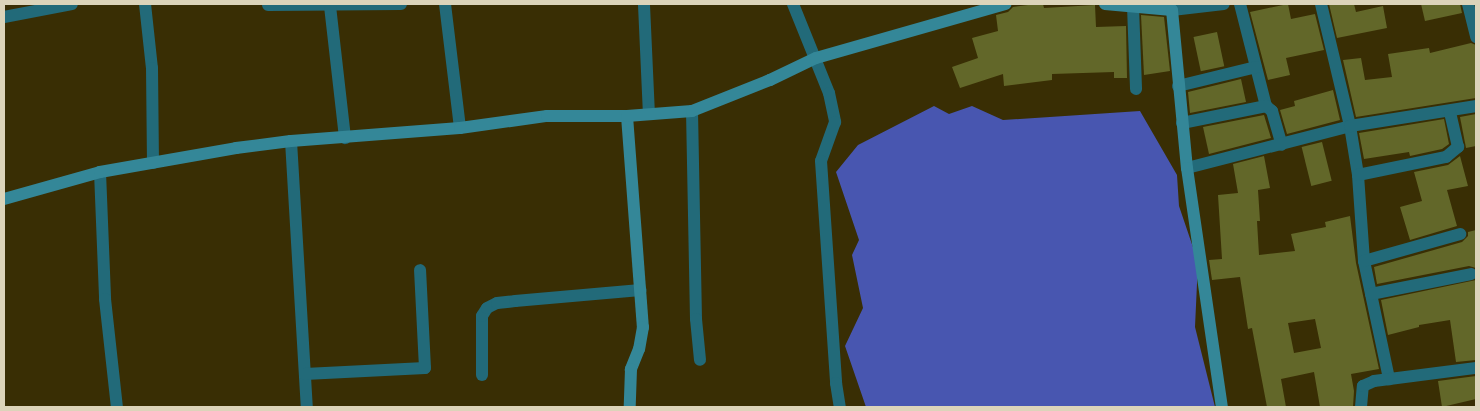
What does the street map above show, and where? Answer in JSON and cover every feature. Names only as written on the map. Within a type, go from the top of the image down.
[{"type":"street","points":[[4,17],[51,6],[72,4]]},
{"type":"street","points":[[145,4],[152,68],[154,163]]},
{"type":"street","points":[[268,5],[401,4]]},
{"type":"street","points":[[445,4],[460,128]]},
{"type":"street","points":[[793,4],[829,93],[835,122],[832,135],[821,161],[832,333],[840,407]]},
{"type":"street","points":[[4,199],[100,172],[236,148],[291,141],[460,128],[547,116],[627,116],[692,111],[816,58],[1005,4]]},
{"type":"street","points":[[1105,4],[1172,10],[1224,4]]},
{"type":"street","points":[[1240,4],[1266,106],[1272,111],[1282,145]]},
{"type":"street","points":[[1321,4],[1350,126],[1358,175],[1364,261],[1388,379]]},
{"type":"street","points":[[1468,4],[1476,37]]},
{"type":"street","points":[[338,5],[345,138]]},
{"type":"street","points":[[644,5],[649,114]]},
{"type":"street","points":[[1133,6],[1136,89]]},
{"type":"street","points":[[1172,10],[1187,168],[1222,407]]},
{"type":"street","points":[[1178,86],[1256,67]]},
{"type":"street","points":[[1182,123],[1266,106]]},
{"type":"street","points":[[1187,168],[1350,126],[1476,106]]},
{"type":"street","points":[[692,111],[696,319],[700,360]]},
{"type":"street","points":[[1358,175],[1446,157],[1458,147],[1450,111]]},
{"type":"street","points":[[627,116],[641,290],[642,338],[631,369],[630,407]]},
{"type":"street","points":[[291,141],[307,407]]},
{"type":"street","points":[[100,172],[104,299],[117,407]]},
{"type":"street","points":[[1364,261],[1460,234]]},
{"type":"street","points":[[305,374],[425,368],[420,270]]},
{"type":"street","points":[[1372,294],[1471,274]]},
{"type":"street","points":[[482,375],[482,316],[487,308],[497,303],[641,290]]},
{"type":"street","points":[[1361,407],[1363,386],[1374,381],[1476,368]]},
{"type":"water","points":[[934,106],[949,114],[972,106],[1003,120],[1140,111],[1177,175],[1179,206],[1198,262],[1195,327],[1215,407],[866,407],[845,346],[863,308],[852,255],[859,240],[836,172],[858,145]]},
{"type":"building","points":[[1043,4],[1044,8],[1095,5],[1096,27],[1126,26],[1127,78],[1114,78],[1114,72],[1052,74],[1052,80],[1004,86],[1003,74],[960,88],[952,67],[978,58],[972,38],[998,31],[996,15],[1008,12],[1013,7]]},
{"type":"building","points":[[1288,4],[1291,19],[1315,14],[1324,50],[1286,58],[1290,75],[1268,80],[1250,12]]},
{"type":"building","points":[[1329,4],[1354,4],[1356,12],[1383,6],[1387,28],[1337,38]]},
{"type":"building","points":[[1421,4],[1460,4],[1462,13],[1425,21]]},
{"type":"building","points":[[1141,15],[1164,17],[1170,71],[1144,75]]},
{"type":"building","points":[[1217,32],[1224,66],[1201,71],[1194,37]]},
{"type":"building","points":[[1471,43],[1476,45],[1476,98],[1356,117],[1343,60],[1361,58],[1365,80],[1392,77],[1388,54],[1429,48],[1430,53]]},
{"type":"building","points":[[1241,79],[1246,102],[1190,113],[1188,92]]},
{"type":"building","points":[[1333,90],[1340,120],[1287,134],[1280,110],[1295,106],[1294,101]]},
{"type":"building","points":[[1476,114],[1476,146],[1466,148],[1460,117]]},
{"type":"building","points":[[1264,115],[1271,138],[1209,154],[1203,127]]},
{"type":"building","points":[[1444,119],[1449,144],[1442,149],[1410,156],[1409,152],[1364,159],[1359,133]]},
{"type":"building","points":[[1322,142],[1332,181],[1311,186],[1302,147]]},
{"type":"building","points":[[1264,156],[1270,188],[1258,190],[1260,221],[1257,221],[1259,255],[1295,251],[1291,234],[1326,227],[1325,222],[1350,216],[1356,263],[1379,369],[1351,374],[1354,391],[1353,407],[1320,407],[1314,372],[1281,379],[1286,407],[1267,407],[1252,328],[1248,329],[1240,277],[1212,280],[1209,260],[1222,259],[1218,195],[1238,193],[1233,164]],"holes":[[[1315,319],[1321,348],[1294,353],[1288,323]]]},
{"type":"building","points":[[1460,156],[1468,186],[1447,190],[1457,226],[1410,240],[1400,207],[1422,201],[1414,172],[1448,165]]},
{"type":"building","points":[[1476,230],[1476,268],[1469,266],[1377,284],[1374,267],[1462,242],[1468,236],[1468,232]]},
{"type":"building","points":[[1476,280],[1476,360],[1456,362],[1450,320],[1419,325],[1419,327],[1388,335],[1381,300]]},
{"type":"building","points":[[1476,376],[1476,399],[1442,407],[1438,381]]}]
